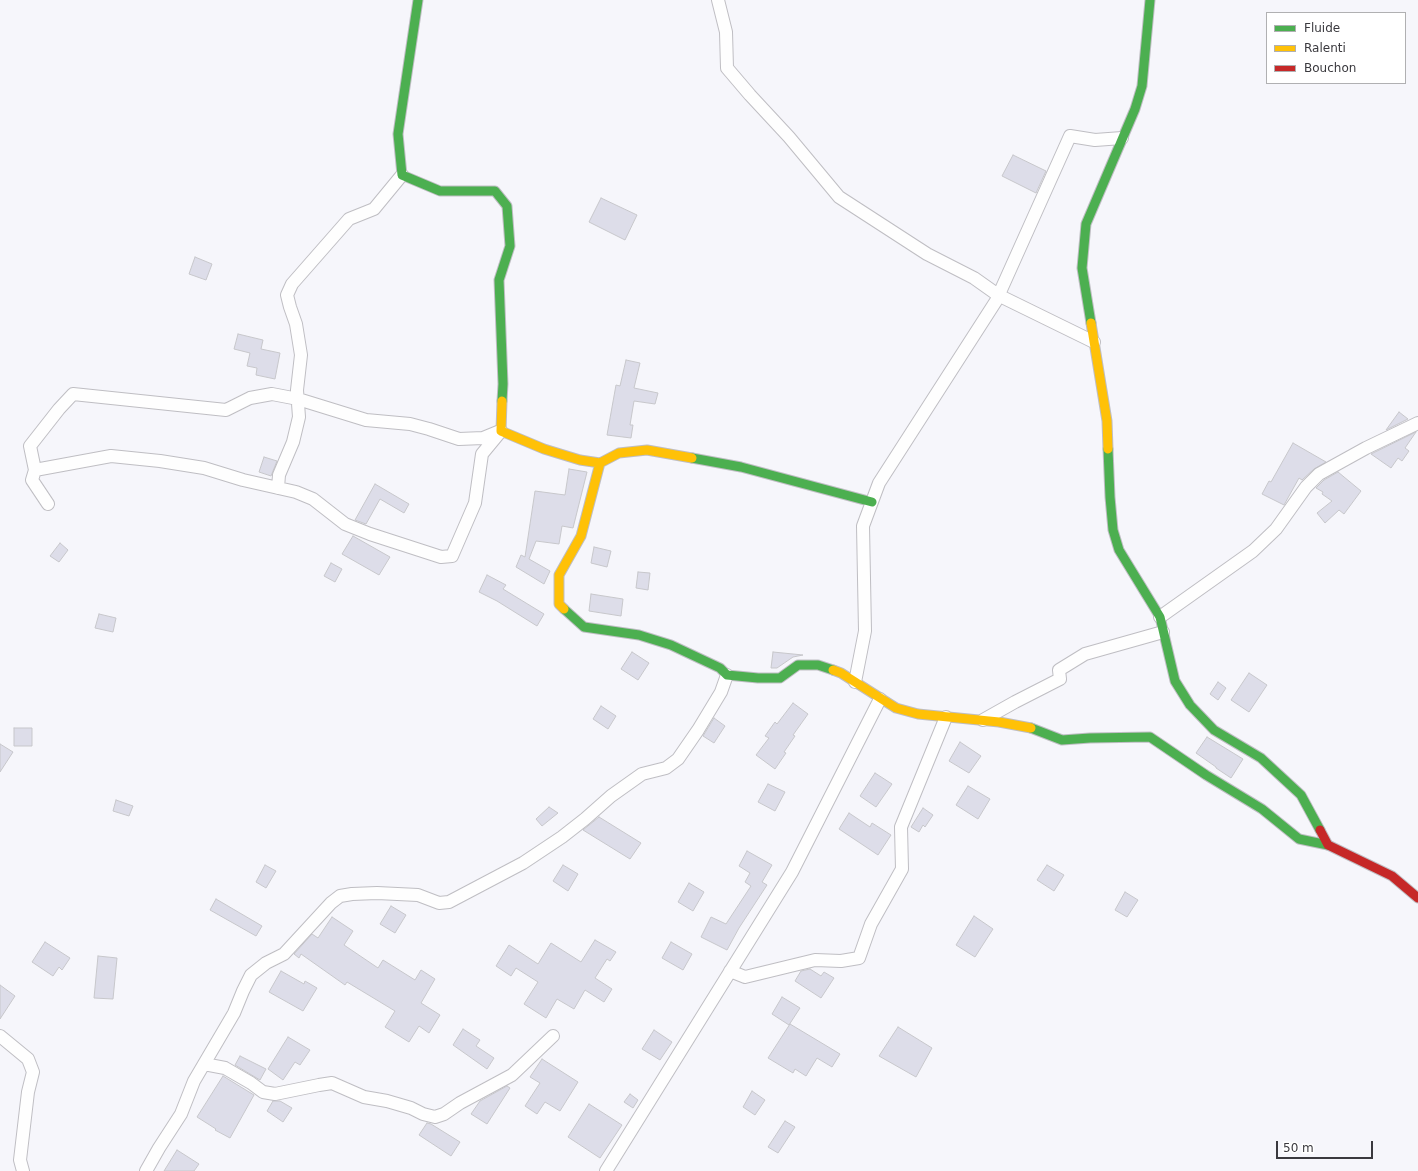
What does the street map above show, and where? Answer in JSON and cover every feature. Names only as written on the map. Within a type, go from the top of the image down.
[{"type":"street","points":[[278,488],[279,475],[293,442],[299,417],[297,390],[301,355],[296,324],[287,295],[292,284],[349,219],[374,209],[402,175],[398,134],[418,0]]},
{"type":"street","points":[[718,0],[726,32],[728,68],[750,95],[790,137],[839,197],[927,254],[974,278],[998,295],[1094,342]]},
{"type":"street","points":[[1150,0],[1142,86],[1135,109],[1086,224],[1082,268],[1107,421],[1113,530],[1119,550],[1160,617],[1175,681],[1190,705],[1214,730],[1261,758],[1301,795],[1328,845]]},
{"type":"street","points":[[855,682],[865,631],[863,526],[879,483],[998,295],[1070,136],[1096,140],[1122,138]]},
{"type":"street","points":[[35,470],[111,456],[160,461],[204,468],[243,480],[296,492],[313,499],[344,524],[370,534],[441,556],[452,556],[475,503],[482,454],[501,431],[503,384],[499,280],[510,246],[507,206],[494,191],[440,191],[402,175]]},
{"type":"street","points":[[48,504],[32,480],[35,470],[30,446],[59,409],[73,394],[226,410],[250,398],[272,394],[298,399],[366,420],[410,424],[459,439],[483,438],[501,431],[544,450],[580,460],[600,463],[619,453],[647,450],[741,467],[872,502]]},
{"type":"street","points":[[1160,617],[1253,551],[1276,529],[1306,487],[1319,474],[1366,448],[1418,423]]},
{"type":"street","points":[[600,463],[581,536],[559,575],[559,604],[570,616],[584,627],[639,635],[671,645],[720,668],[727,675],[758,678],[780,678],[798,664],[818,664],[841,673],[896,708],[918,714],[983,720],[1028,727],[1062,740],[1150,737],[1206,775],[1262,808],[1300,839],[1328,845],[1392,876],[1418,898]]},
{"type":"street","points":[[983,720],[1060,679],[1059,670],[1085,654],[1163,632]]},
{"type":"street","points":[[146,1171],[181,1114],[194,1081],[234,1013],[242,991],[251,975],[266,963],[284,954],[331,903],[340,896],[352,894],[403,893],[418,895],[439,903],[449,902],[523,863],[562,837],[611,796],[642,774],[666,768],[678,759],[698,730],[717,698],[727,675]]},
{"type":"street","points":[[606,1171],[792,872],[880,699]]},
{"type":"street","points":[[730,971],[745,977],[815,960],[841,961],[860,958],[871,924],[902,869],[901,827],[946,717]]},
{"type":"street","points":[[0,1036],[28,1059],[33,1072],[28,1092],[20,1160],[23,1171]]},
{"type":"street","points":[[204,1064],[225,1068],[251,1083],[263,1092],[275,1094],[332,1083],[364,1097],[387,1101],[412,1108],[423,1114],[435,1117],[444,1114],[460,1103],[512,1075],[553,1036]]},
{"type":"building","points":[[1013,155],[1046,171],[1036,193],[1002,176]]},
{"type":"building","points":[[601,198],[637,215],[625,240],[589,222]]},
{"type":"building","points":[[195,257],[212,264],[206,280],[189,274]]},
{"type":"building","points":[[238,334],[263,340],[261,349],[280,353],[275,379],[256,375],[257,368],[247,366],[250,353],[234,349]]},
{"type":"building","points":[[626,360],[640,363],[634,388],[658,393],[655,404],[634,401],[630,425],[633,425],[631,438],[607,435],[616,385],[620,386]]},
{"type":"building","points":[[1399,412],[1408,419],[1386,430]]},
{"type":"building","points":[[1416,432],[1405,448],[1409,451],[1402,461],[1398,458],[1391,468],[1371,454]]},
{"type":"building","points":[[1293,443],[1326,462],[1314,469],[1302,480],[1299,478],[1284,505],[1262,494],[1269,481],[1271,482]]},
{"type":"building","points":[[264,457],[277,461],[271,476],[259,472]]},
{"type":"building","points":[[569,469],[587,472],[573,528],[562,526],[559,544],[536,541],[529,559],[550,571],[544,584],[516,567],[521,555],[525,557],[535,491],[565,495]]},
{"type":"building","points":[[1338,472],[1361,491],[1344,514],[1339,510],[1325,523],[1317,513],[1332,501],[1322,494],[1323,492],[1316,488],[1324,480]]},
{"type":"building","points":[[375,484],[409,504],[404,513],[380,499],[366,524],[355,520]]},
{"type":"building","points":[[353,536],[390,557],[379,575],[342,554]]},
{"type":"building","points":[[60,543],[68,550],[59,562],[50,556]]},
{"type":"building","points":[[594,547],[611,551],[607,567],[591,563]]},
{"type":"building","points":[[331,563],[342,569],[335,582],[324,576]]},
{"type":"building","points":[[638,572],[650,573],[648,590],[636,588]]},
{"type":"building","points":[[487,575],[506,585],[503,589],[544,614],[537,626],[497,601],[479,592]]},
{"type":"building","points":[[591,594],[623,599],[621,616],[589,611]]},
{"type":"building","points":[[99,614],[116,618],[113,632],[95,628]]},
{"type":"building","points":[[632,652],[649,663],[638,680],[621,669]]},
{"type":"building","points":[[773,652],[803,655],[793,657],[777,668],[771,668]]},
{"type":"building","points":[[1249,673],[1267,685],[1249,712],[1231,700]]},
{"type":"building","points":[[1218,682],[1226,688],[1218,700],[1210,694]]},
{"type":"building","points":[[793,703],[808,714],[793,735],[795,736],[775,769],[756,755],[769,738],[765,736],[775,722],[777,724]]},
{"type":"building","points":[[601,706],[616,716],[608,729],[593,719]]},
{"type":"building","points":[[714,718],[725,726],[714,743],[703,736]]},
{"type":"building","points":[[14,728],[32,728],[32,746],[14,746]]},
{"type":"building","points":[[1207,737],[1243,759],[1231,778],[1196,753]]},
{"type":"building","points":[[960,742],[981,756],[969,773],[949,761]]},
{"type":"building","points":[[0,744],[13,752],[0,772]]},
{"type":"building","points":[[875,773],[892,784],[876,807],[860,796]]},
{"type":"building","points":[[768,784],[785,792],[775,811],[758,802]]},
{"type":"building","points":[[968,786],[990,799],[978,819],[956,805]]},
{"type":"building","points":[[116,800],[133,806],[129,816],[113,811]]},
{"type":"building","points":[[549,807],[558,813],[542,826],[536,819]]},
{"type":"building","points":[[923,808],[933,815],[925,827],[923,825],[919,832],[911,827]]},
{"type":"building","points":[[849,813],[870,827],[872,823],[891,835],[878,855],[839,829]]},
{"type":"building","points":[[599,817],[641,843],[630,859],[583,830]]},
{"type":"building","points":[[747,851],[772,865],[762,882],[767,885],[739,928],[727,950],[701,937],[711,917],[726,924],[751,886],[745,882],[750,873],[739,866]]},
{"type":"building","points":[[265,865],[276,871],[266,888],[256,882]]},
{"type":"building","points":[[563,865],[578,874],[568,891],[553,881]]},
{"type":"building","points":[[1047,865],[1064,875],[1054,891],[1037,880]]},
{"type":"building","points":[[689,883],[704,892],[693,911],[678,902]]},
{"type":"building","points":[[1125,892],[1138,900],[1127,917],[1115,910]]},
{"type":"building","points":[[216,899],[262,926],[256,936],[210,910]]},
{"type":"building","points":[[391,906],[406,915],[395,933],[380,924]]},
{"type":"building","points":[[974,916],[993,929],[975,957],[956,945]]},
{"type":"building","points":[[332,917],[353,931],[344,945],[378,968],[383,960],[415,980],[421,970],[435,979],[421,1003],[440,1015],[429,1033],[419,1026],[409,1042],[385,1027],[395,1011],[347,982],[345,985],[301,954],[299,958],[294,954],[312,934],[318,938]]},
{"type":"building","points":[[595,940],[616,952],[610,961],[607,959],[595,978],[612,989],[604,1002],[585,990],[574,1009],[557,999],[546,1018],[524,1004],[538,982],[516,968],[511,976],[496,966],[509,945],[538,964],[551,943],[581,962]]},
{"type":"building","points":[[45,942],[70,958],[62,970],[59,967],[53,976],[32,962]]},
{"type":"building","points":[[671,942],[692,954],[683,970],[662,958]]},
{"type":"building","points":[[98,956],[117,958],[113,999],[94,998]]},
{"type":"building","points":[[810,969],[821,976],[824,972],[834,978],[821,998],[795,981],[801,971]]},
{"type":"building","points":[[281,971],[304,984],[305,981],[317,988],[303,1011],[269,992]]},
{"type":"building","points":[[0,985],[15,996],[0,1019]]},
{"type":"building","points":[[782,997],[800,1008],[789,1025],[772,1014]]},
{"type":"building","points":[[790,1024],[840,1054],[832,1067],[817,1058],[806,1076],[795,1069],[793,1073],[768,1058]]},
{"type":"building","points":[[898,1027],[932,1048],[916,1077],[879,1056]]},
{"type":"building","points":[[463,1029],[480,1040],[476,1046],[494,1058],[487,1069],[453,1045]]},
{"type":"building","points":[[654,1030],[672,1042],[660,1060],[642,1049]]},
{"type":"building","points":[[288,1037],[310,1050],[300,1065],[295,1062],[283,1080],[268,1069]]},
{"type":"building","points":[[240,1056],[266,1069],[260,1080],[235,1065]]},
{"type":"building","points":[[542,1059],[578,1082],[560,1111],[545,1102],[537,1114],[525,1106],[540,1083],[530,1077]]},
{"type":"building","points":[[223,1076],[254,1095],[230,1138],[215,1130],[216,1129],[197,1117]]},
{"type":"building","points":[[507,1086],[510,1088],[487,1124],[471,1114],[480,1101]]},
{"type":"building","points":[[752,1091],[765,1100],[755,1115],[743,1107]]},
{"type":"building","points":[[630,1094],[638,1100],[633,1108],[624,1102]]},
{"type":"building","points":[[273,1101],[280,1101],[292,1108],[283,1122],[267,1111]]},
{"type":"building","points":[[589,1104],[622,1125],[600,1158],[568,1137]]},
{"type":"building","points":[[785,1121],[795,1127],[778,1153],[768,1147]]},
{"type":"building","points":[[427,1123],[460,1142],[451,1156],[419,1135]]},
{"type":"building","points":[[177,1150],[199,1164],[194,1171],[164,1171]]},
{"type":"traffic: fast","points":[[418,0],[398,134],[402,175],[440,191],[495,191],[507,206],[510,246],[499,280],[503,384],[502,401]]},
{"type":"traffic: fast","points":[[1091,323],[1082,268],[1086,224],[1135,109],[1142,86],[1150,0]]},
{"type":"traffic: fast","points":[[1108,449],[1113,530],[1119,550],[1160,617],[1175,681],[1190,705],[1214,730],[1261,758],[1301,795],[1320,830]]},
{"type":"traffic: fast","points":[[692,458],[741,467],[872,502]]},
{"type":"traffic: fast","points":[[564,609],[584,627],[639,635],[671,645],[720,668],[727,675],[758,678],[780,678],[798,665],[818,665],[833,670]]},
{"type":"traffic: fast","points":[[1031,728],[1062,740],[1150,737],[1206,775],[1262,809],[1299,839],[1328,845]]},
{"type":"traffic: slow","points":[[1091,323],[1107,421],[1108,449]]},
{"type":"traffic: slow","points":[[502,401],[501,431],[544,449],[580,460],[600,463],[619,453],[647,450],[692,458]]},
{"type":"traffic: slow","points":[[564,609],[559,604],[559,575],[581,536],[600,463]]},
{"type":"traffic: slow","points":[[833,670],[841,673],[896,708],[918,714],[999,722],[1031,728]]},
{"type":"traffic: jam","points":[[1320,830],[1328,845],[1392,876],[1418,898]]}]
